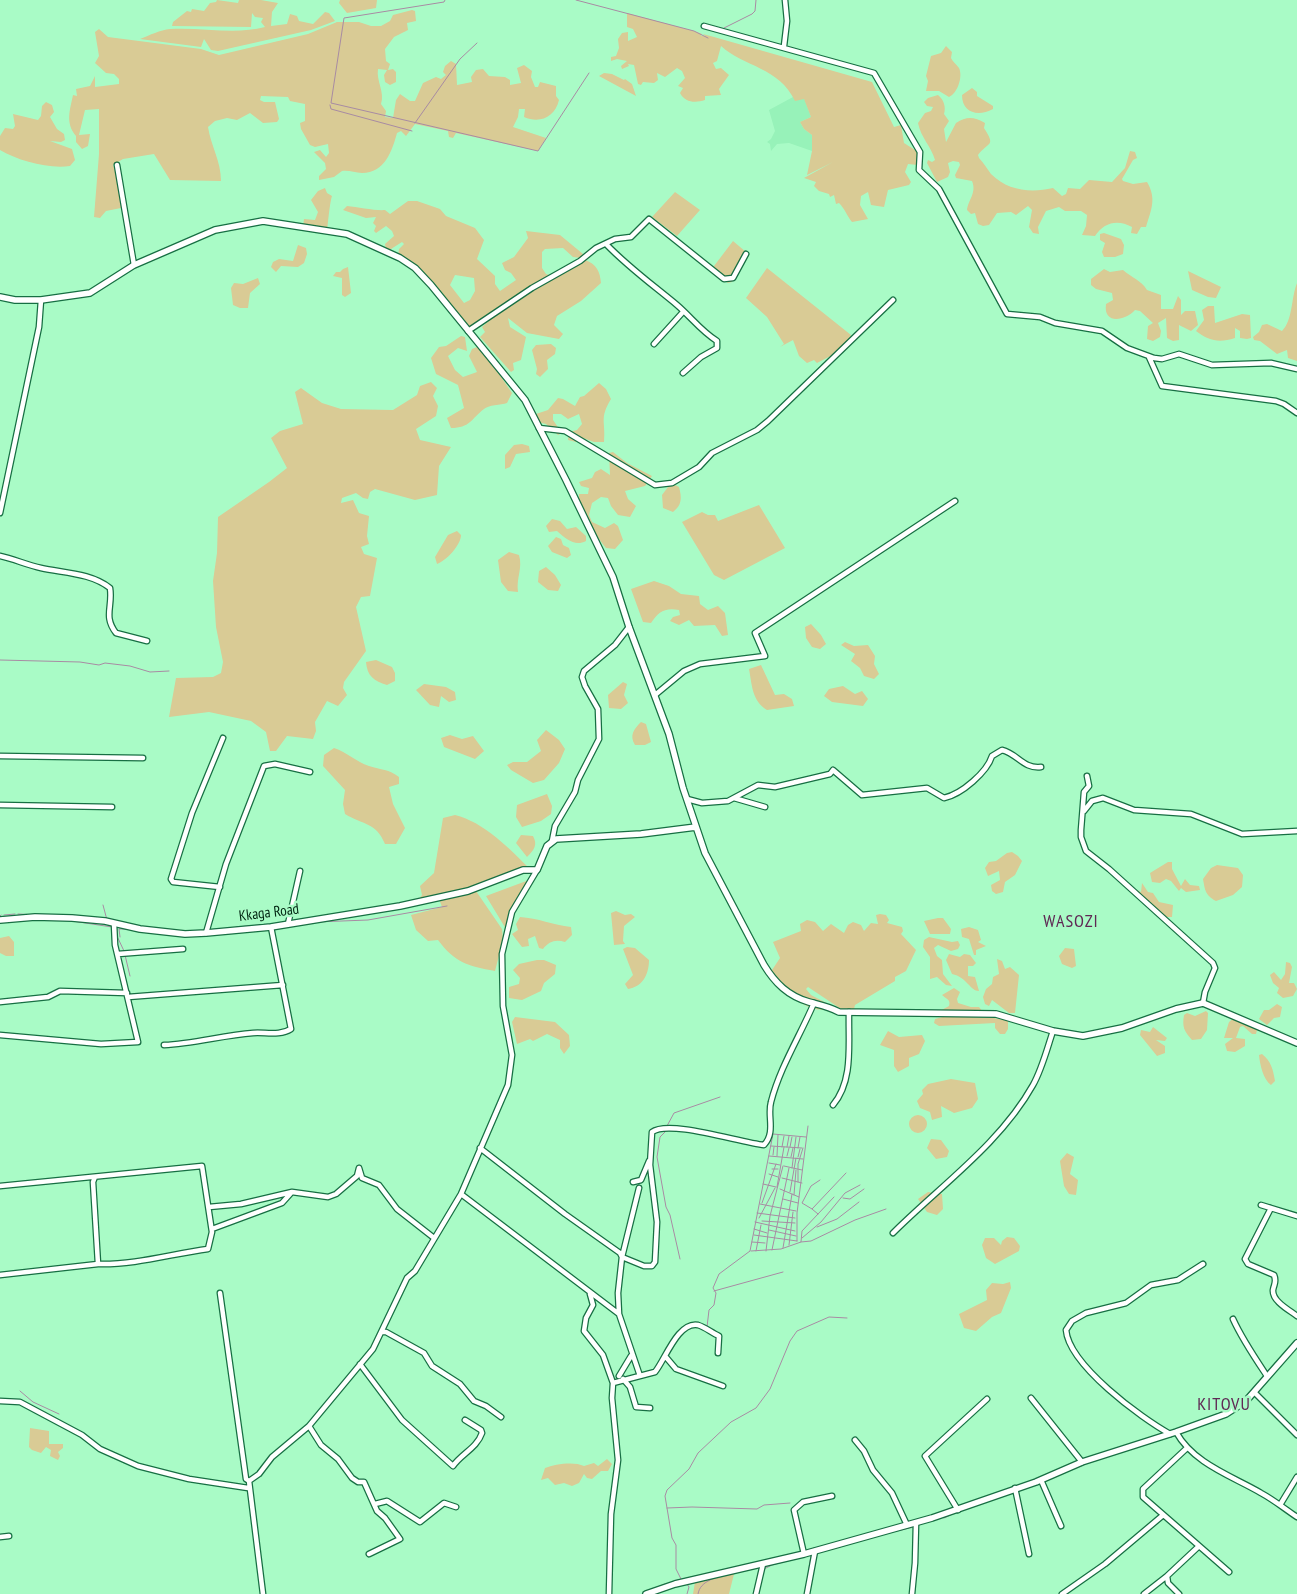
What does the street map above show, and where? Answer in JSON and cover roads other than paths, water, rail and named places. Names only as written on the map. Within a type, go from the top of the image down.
[{"type":"street","points":[[784,46],[785,0]]},
{"type":"street","points":[[704,26],[784,46],[874,73],[920,152],[919,170],[939,189],[1008,314],[1040,317],[1055,323],[1102,331],[1127,348],[1162,359],[1178,354],[1212,365],[1271,363],[1297,368]]},
{"type":"street","points":[[117,164],[134,265]]},
{"type":"street","points":[[468,330],[532,288],[580,261],[596,248],[615,239],[631,237],[649,219],[724,279],[733,278],[746,254]]},
{"type":"street","points":[[0,297],[16,300],[41,300],[90,293],[134,265],[215,230],[263,221],[319,228],[347,234],[400,258],[423,275],[525,400],[613,577],[629,627],[669,734],[696,827],[714,871],[774,980],[798,998],[826,1005],[839,1012],[996,1014],[1052,1031],[1083,1036],[1098,1034],[1144,1021],[1176,1009],[1203,1003],[1297,1043]]},
{"type":"street","points":[[606,244],[626,265],[683,312],[705,333],[717,341],[718,344],[714,351],[701,357],[683,373]]},
{"type":"street","points":[[0,513],[39,327],[41,300]]},
{"type":"street","points":[[538,428],[565,432],[655,485],[672,483],[699,466],[712,453],[768,421],[893,300]]},
{"type":"street","points":[[654,344],[683,312]]},
{"type":"street","points":[[1149,356],[1162,386],[1276,401],[1297,413]]},
{"type":"street","points":[[655,694],[684,672],[700,664],[765,656],[755,633],[955,501]]},
{"type":"street","points":[[0,556],[39,568],[63,573],[74,572],[105,584],[110,588],[111,595],[108,616],[110,625],[116,633],[147,641]]},
{"type":"street","points":[[262,1594],[248,1488],[249,1482],[259,1474],[272,1457],[309,1426],[373,1350],[407,1278],[415,1271],[461,1194],[501,1104],[508,1085],[512,1055],[503,1006],[501,965],[503,948],[515,904],[529,886],[552,841],[555,826],[575,792],[578,780],[600,739],[598,709],[585,686],[582,677],[584,671],[615,645],[629,627]]},
{"type":"street","points":[[220,887],[173,882],[171,879],[192,813],[223,738]]},
{"type":"street","points":[[687,799],[702,803],[734,798],[758,785],[775,787],[830,774],[833,770],[862,796],[927,788],[944,798],[958,794],[987,769],[992,756],[1002,750],[1009,752],[1029,767],[1041,767]]},
{"type":"street","points":[[0,756],[142,758]]},
{"type":"street","points":[[206,933],[238,831],[264,766],[274,764],[310,772]]},
{"type":"street","points":[[1087,776],[1090,786],[1084,792],[1081,838],[1086,851],[1109,869],[1213,964],[1215,968],[1205,992],[1203,1003]]},
{"type":"street","points":[[734,798],[765,807]]},
{"type":"street","points":[[1083,812],[1092,801],[1103,798],[1134,810],[1191,814],[1242,834],[1297,831]]},
{"type":"street","points":[[0,804],[112,807]]},
{"type":"street","points":[[552,841],[566,838],[642,834],[696,827]]},
{"type":"street","name":"Kkaga Road","points":[[0,920],[35,917],[105,921],[140,930],[186,934],[271,927],[448,896],[489,884],[523,870],[537,870]]},
{"type":"street","points":[[288,924],[300,871]]},
{"type":"street","points":[[0,1035],[100,1044],[136,1044],[138,1040],[118,954],[114,924]]},
{"type":"street","points":[[164,1045],[186,1044],[211,1037],[288,1031],[292,1026],[271,927]]},
{"type":"street","points":[[118,954],[184,949]]},
{"type":"street","points":[[0,1002],[48,998],[60,991],[128,995],[283,985]]},
{"type":"street","points":[[480,1148],[622,1257],[644,1266],[652,1266],[655,1262],[657,1222],[650,1160],[652,1132],[656,1129],[684,1129],[764,1146],[769,1140],[771,1122],[770,1103],[788,1054],[814,1003]]},
{"type":"street","points":[[833,1105],[840,1097],[847,1082],[849,1012]]},
{"type":"street","points":[[893,1232],[990,1141],[1010,1117],[1034,1084],[1052,1031]]},
{"type":"street","points":[[633,1182],[641,1180],[650,1160]]},
{"type":"street","points":[[0,1186],[202,1166],[212,1229],[208,1249],[172,1254],[136,1263],[98,1264],[0,1275]]},
{"type":"street","points":[[209,1207],[241,1204],[292,1192],[328,1197],[336,1194],[357,1176],[359,1168],[362,1178],[379,1186],[396,1209],[434,1238]]},
{"type":"street","points":[[95,1177],[93,1182],[98,1264]]},
{"type":"street","points":[[639,1188],[622,1257],[618,1293],[619,1314],[625,1328],[631,1356],[640,1376]]},
{"type":"street","points":[[212,1229],[282,1203],[292,1192]]},
{"type":"street","points":[[461,1194],[619,1314]]},
{"type":"street","points":[[1261,1205],[1297,1216]]},
{"type":"street","points":[[1271,1208],[1245,1259],[1248,1264],[1274,1275],[1276,1282],[1273,1292],[1274,1298],[1297,1316]]},
{"type":"street","points":[[1203,1264],[1178,1280],[1151,1285],[1126,1303],[1086,1313],[1068,1324],[1066,1330],[1074,1349],[1123,1403],[1174,1433],[1187,1448],[1219,1471],[1280,1505],[1297,1517]]},
{"type":"street","points":[[220,1293],[241,1447],[246,1479],[249,1482]]},
{"type":"street","points":[[590,1293],[593,1305],[586,1318],[584,1331],[602,1356],[613,1383],[612,1398],[618,1460],[611,1514],[609,1594]]},
{"type":"street","points":[[1233,1319],[1241,1336],[1268,1376]]},
{"type":"street","points":[[613,1383],[622,1378],[655,1372],[680,1332],[692,1326],[698,1325],[719,1336],[718,1353]]},
{"type":"street","points":[[382,1332],[386,1332],[424,1353],[432,1366],[460,1384],[474,1401],[486,1406],[501,1417]]},
{"type":"street","points":[[646,1594],[676,1584],[804,1554],[958,1510],[1041,1480],[1082,1462],[1174,1433],[1235,1410],[1254,1392],[1297,1343]]},
{"type":"street","points":[[622,1378],[631,1356]]},
{"type":"street","points":[[665,1356],[676,1369],[723,1386]]},
{"type":"street","points":[[360,1364],[402,1420],[453,1466],[458,1458],[470,1450],[482,1433],[481,1430],[464,1420]]},
{"type":"street","points":[[608,1370],[622,1378],[630,1387],[636,1407],[650,1408]]},
{"type":"street","points":[[1254,1392],[1297,1435]]},
{"type":"street","points":[[1031,1398],[1082,1462]]},
{"type":"street","points":[[958,1510],[925,1456],[987,1399]]},
{"type":"street","points":[[0,1401],[20,1402],[82,1435],[100,1449],[138,1466],[190,1479],[248,1488]]},
{"type":"street","points":[[309,1426],[322,1445],[338,1459],[352,1478],[358,1482],[364,1482],[377,1511],[385,1518],[400,1540],[369,1554]]},
{"type":"street","points":[[856,1440],[864,1451],[873,1470],[892,1493],[907,1525]]},
{"type":"street","points":[[1187,1448],[1142,1492],[1142,1497],[1229,1572]]},
{"type":"street","points":[[1280,1505],[1297,1477]]},
{"type":"street","points":[[1041,1480],[1061,1526]]},
{"type":"street","points":[[1015,1488],[1030,1554]]},
{"type":"street","points":[[804,1554],[794,1510],[803,1502],[832,1496]]},
{"type":"street","points":[[374,1504],[386,1501],[420,1522],[444,1503],[456,1507]]},
{"type":"street","points":[[1062,1594],[1105,1564],[1162,1516]]},
{"type":"street","points":[[912,1594],[916,1523]]},
{"type":"street","points":[[0,1537],[9,1536]]},
{"type":"street","points":[[1144,1594],[1167,1576],[1198,1547]]},
{"type":"street","points":[[806,1594],[814,1551]]},
{"type":"street","points":[[756,1594],[764,1564]]},
{"type":"street","points":[[1167,1576],[1168,1583],[1179,1594]]},
{"type":"waterway","points":[[445,0],[444,2],[344,18],[331,103],[538,151],[589,73]]},
{"type":"waterway","points":[[576,0],[694,31],[708,38]]},
{"type":"waterway","points":[[724,28],[752,14],[755,11],[756,0]]},
{"type":"waterway","points":[[415,123],[460,59],[477,43]]},
{"type":"waterway","points":[[330,105],[331,109],[412,131]]},
{"type":"waterway","points":[[0,660],[80,662],[99,665],[105,663],[130,666],[150,672],[169,671]]},
{"type":"waterway","points":[[103,905],[107,920]]},
{"type":"waterway","points":[[316,922],[368,920],[447,906]]},
{"type":"waterway","points":[[4,915],[15,914]]},
{"type":"waterway","points":[[18,914],[40,915]]},
{"type":"waterway","points":[[72,921],[112,927]]},
{"type":"waterway","points":[[236,927],[260,925]]},
{"type":"waterway","points":[[157,928],[173,930]]},
{"type":"waterway","points":[[120,937],[119,929],[128,929]]},
{"type":"waterway","points":[[116,934],[124,951]]},
{"type":"waterway","points":[[125,955],[130,976]]},
{"type":"waterway","points":[[667,1126],[674,1113],[720,1097]]},
{"type":"waterway","points":[[797,1241],[797,1213],[808,1126]]},
{"type":"waterway","points":[[665,1132],[660,1137],[657,1157],[666,1207],[670,1215],[680,1259]]},
{"type":"waterway","points":[[707,1327],[709,1310],[714,1305],[716,1293],[713,1288],[719,1274],[750,1251],[773,1134],[806,1137]]},
{"type":"waterway","points":[[777,1156],[778,1135]]},
{"type":"waterway","points":[[782,1147],[784,1136]]},
{"type":"waterway","points":[[787,1147],[789,1136]]},
{"type":"waterway","points":[[790,1147],[792,1137]]},
{"type":"waterway","points":[[792,1168],[796,1137]]},
{"type":"waterway","points":[[798,1148],[800,1137]]},
{"type":"waterway","points":[[771,1146],[802,1148]]},
{"type":"waterway","points":[[773,1155],[774,1147]]},
{"type":"waterway","points":[[777,1187],[784,1147]]},
{"type":"waterway","points":[[787,1156],[789,1148]]},
{"type":"waterway","points":[[791,1157],[793,1148]]},
{"type":"waterway","points":[[798,1182],[798,1164],[803,1148]]},
{"type":"waterway","points":[[798,1157],[800,1149]]},
{"type":"waterway","points":[[769,1156],[803,1159]]},
{"type":"waterway","points":[[790,1192],[796,1158]]},
{"type":"waterway","points":[[769,1163],[780,1165]]},
{"type":"waterway","points":[[762,1203],[776,1164]]},
{"type":"waterway","points":[[766,1251],[770,1216],[783,1166]]},
{"type":"waterway","points":[[784,1166],[802,1170]]},
{"type":"waterway","points":[[772,1250],[789,1168]]},
{"type":"waterway","points":[[772,1169],[778,1169]]},
{"type":"waterway","points":[[794,1195],[796,1170]]},
{"type":"waterway","points":[[818,1214],[812,1209],[846,1173]]},
{"type":"waterway","points":[[769,1174],[778,1177]]},
{"type":"waterway","points":[[782,1178],[802,1183]]},
{"type":"waterway","points":[[812,1209],[802,1203],[811,1186],[820,1180]]},
{"type":"waterway","points":[[763,1184],[776,1187]]},
{"type":"waterway","points":[[802,1238],[821,1222],[845,1193],[860,1185]]},
{"type":"waterway","points":[[759,1218],[775,1188]]},
{"type":"waterway","points":[[780,1189],[799,1197]]},
{"type":"waterway","points":[[843,1198],[850,1199],[864,1189]]},
{"type":"waterway","points":[[783,1248],[792,1194]]},
{"type":"waterway","points":[[751,1251],[781,1249],[801,1242],[802,1231],[834,1197]]},
{"type":"waterway","points":[[783,1199],[798,1203]]},
{"type":"waterway","points":[[817,1227],[837,1219],[859,1202]]},
{"type":"waterway","points":[[760,1204],[796,1211]]},
{"type":"waterway","points":[[801,1242],[811,1241],[855,1220],[886,1209]]},
{"type":"waterway","points":[[789,1245],[793,1212]]},
{"type":"waterway","points":[[757,1213],[795,1218]]},
{"type":"waterway","points":[[762,1221],[795,1223]]},
{"type":"waterway","points":[[755,1222],[795,1231]]},
{"type":"waterway","points":[[756,1251],[761,1225]]},
{"type":"waterway","points":[[754,1229],[767,1233]]},
{"type":"waterway","points":[[769,1230],[796,1236]]},
{"type":"waterway","points":[[754,1235],[797,1241]]},
{"type":"waterway","points":[[752,1242],[765,1243]]},
{"type":"waterway","points":[[714,1291],[783,1272]]},
{"type":"waterway","points":[[681,1579],[676,1569],[676,1545],[672,1538],[665,1496],[667,1490],[689,1469],[698,1453],[731,1422],[756,1408],[770,1389],[790,1341],[797,1331],[829,1317],[847,1318]]},
{"type":"waterway","points":[[629,1390],[633,1405]]},
{"type":"waterway","points":[[20,1391],[33,1402],[59,1414]]},
{"type":"waterway","points":[[1070,1470],[1084,1465]]},
{"type":"waterway","points":[[667,1508],[757,1509],[764,1505],[790,1503]]},
{"type":"waterway","points":[[944,1518],[957,1512]]},
{"type":"waterway","points":[[897,1531],[914,1527]]},
{"type":"waterway","points":[[832,1549],[847,1545]]},
{"type":"waterway","points":[[808,1575],[811,1555]]},
{"type":"waterway","points":[[764,1569],[802,1557]]},
{"type":"waterway","points":[[756,1586],[758,1573]]},
{"type":"waterway","points":[[698,1594],[699,1589],[706,1582],[729,1574]]},
{"type":"waterway","points":[[674,1581],[696,1576]]},
{"type":"waterway","points":[[652,1589],[665,1584]]},
{"type":"waterway","points":[[687,1584],[689,1587],[687,1594]]},
{"type":"district","name":"WASOZI","points":[[1071,922]]},
{"type":"district","name":"KITOVU","points":[[1224,1405]]}]
